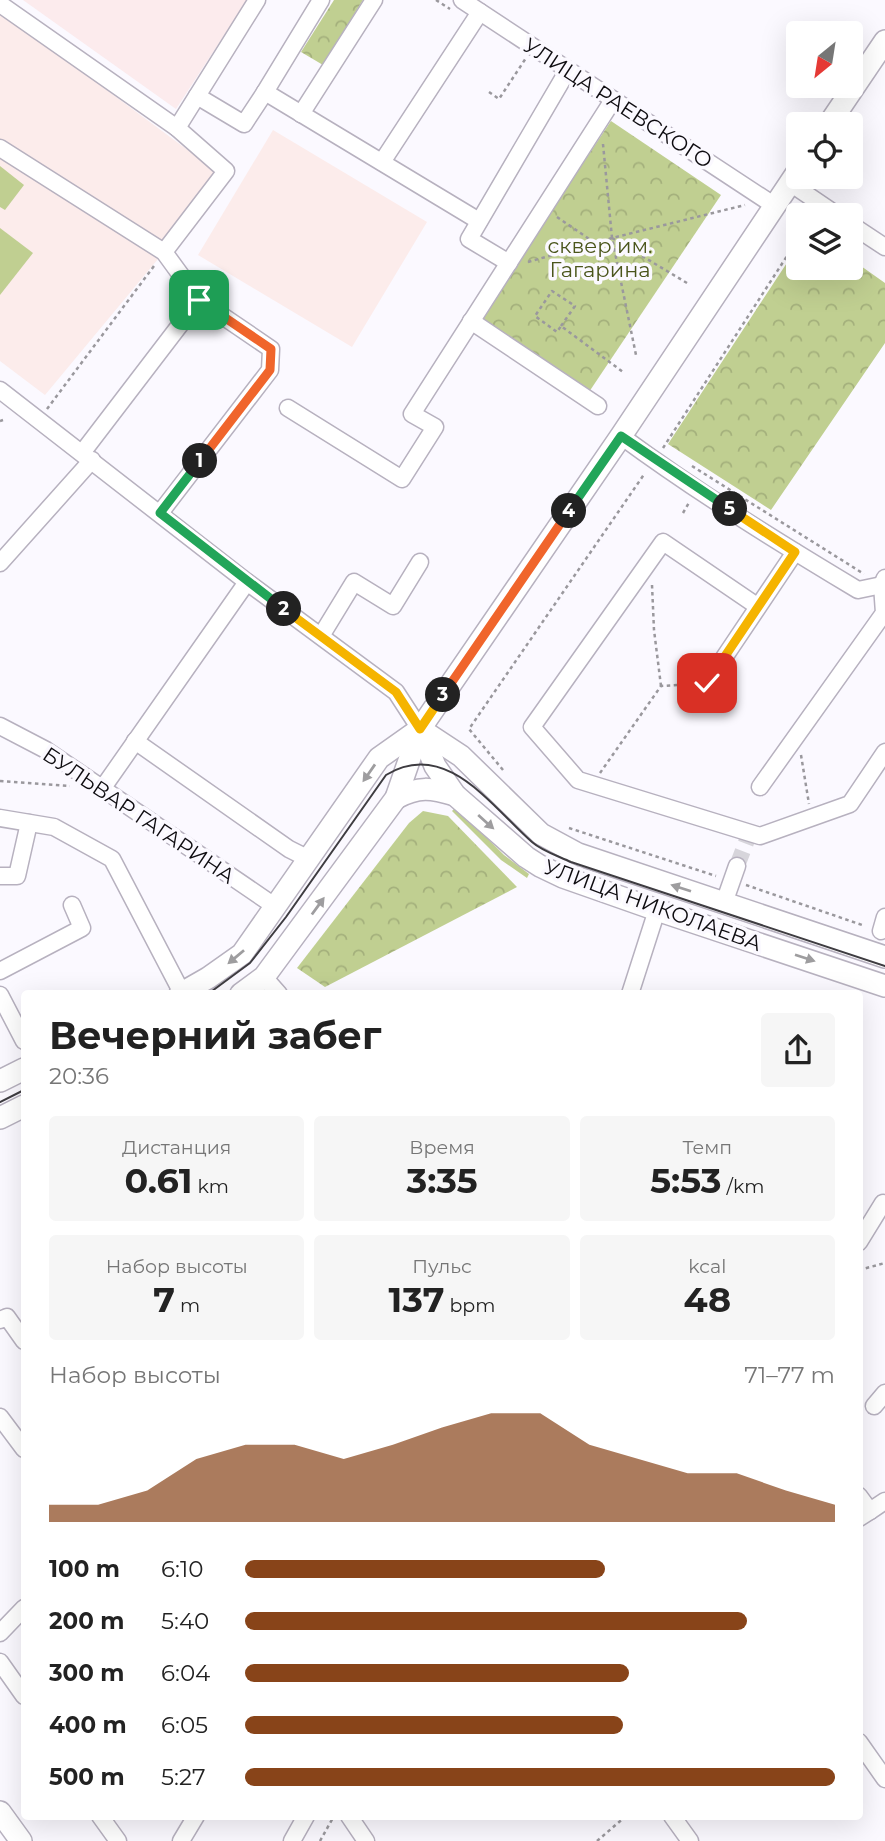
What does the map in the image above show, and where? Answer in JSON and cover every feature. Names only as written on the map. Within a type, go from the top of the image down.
[{"type":"main road","points":[[837,112],[885,41]]},
{"type":"main road","points":[[246,990],[264,977],[396,798],[420,729],[786,189]]},
{"type":"main road","points":[[186,990],[242,954],[379,758],[420,729]]},
{"type":"main road","name":"УЛИЦА НИКОЛАЕВА","points":[[420,729],[435,766],[455,795],[540,866],[563,877],[657,910],[885,986]]},
{"type":"main road","name":"УЛИЦА НИКОЛАЕВА","points":[[420,729],[461,756],[541,834],[578,853],[885,957]]},
{"type":"main road","points":[[396,798],[413,789],[434,789],[455,795]]},
{"type":"main road","points":[[0,1081],[21,1070]]},
{"type":"main road","points":[[0,1118],[21,1108]]},
{"type":"main road","points":[[0,1812],[21,1841]]},
{"type":"street","points":[[177,128],[257,0]]},
{"type":"street","points":[[197,96],[244,124],[321,0]]},
{"type":"street","points":[[301,114],[374,0]]},
{"type":"street","name":"УЛИЦА РАЕВСКОГО","points":[[462,0],[775,206]]},
{"type":"street","points":[[0,4],[177,128],[226,171],[164,252]]},
{"type":"street","points":[[382,162],[480,12]]},
{"type":"street","points":[[508,266],[469,239],[568,70]]},
{"type":"street","points":[[265,92],[479,221]]},
{"type":"street","points":[[288,408],[402,479],[435,427],[412,414],[613,100]]},
{"type":"street","points":[[0,148],[164,252],[199,300],[271,349],[270,370],[160,513]]},
{"type":"street","points":[[808,189],[823,203]]},
{"type":"street","points":[[863,233],[885,247]]},
{"type":"street","points":[[0,563],[87,457],[199,300]]},
{"type":"street","points":[[471,321],[598,407]]},
{"type":"street","points":[[0,390],[247,582],[396,692],[420,729]]},
{"type":"street","points":[[621,436],[795,552],[858,590],[883,582],[884,613],[760,787]]},
{"type":"street","points":[[757,606],[663,542],[532,727],[578,780],[748,836],[760,836],[850,804],[885,752]]},
{"type":"street","points":[[707,683],[795,552]]},
{"type":"street","points":[[321,636],[354,582],[393,606],[420,562]]},
{"type":"street","points":[[102,789],[247,582]]},
{"type":"street","name":"БУЛЬВАР ГАГАРИНА","points":[[0,726],[46,750],[276,907]]},
{"type":"street","points":[[135,741],[289,849],[309,859]]},
{"type":"street","points":[[0,818],[54,827],[112,859],[179,990]]},
{"type":"street","points":[[0,876],[17,876],[29,823]]},
{"type":"street","points":[[724,902],[735,873]]},
{"type":"street","points":[[0,971],[82,928],[72,905]]},
{"type":"street","points":[[631,990],[657,910]]},
{"type":"street","points":[[264,977],[275,990]]},
{"type":"street","points":[[0,995],[21,1035]]},
{"type":"street","points":[[863,1236],[884,1203]]},
{"type":"street","points":[[0,1320],[7,1317],[21,1337]]},
{"type":"street","points":[[874,1406],[885,1393]]},
{"type":"street","points":[[0,1418],[21,1446]]},
{"type":"street","points":[[865,1515],[885,1501]]},
{"type":"street","points":[[0,1633],[21,1611]]},
{"type":"street","points":[[0,1662],[18,1674]]},
{"type":"street","points":[[863,1748],[885,1779]]},
{"type":"street","points":[[103,1820],[118,1841]]},
{"type":"street","points":[[181,1841],[194,1820]]},
{"type":"street","points":[[292,1841],[304,1820]]},
{"type":"street","points":[[352,1820],[366,1841]]},
{"type":"street","points":[[675,1820],[690,1841]]},
{"type":"path","points":[[489,92],[499,99],[526,58]]},
{"type":"path","points":[[601,119],[612,238],[636,355]]},
{"type":"path","points":[[508,266],[748,205]]},
{"type":"path","points":[[544,209],[595,243]]},
{"type":"path","points":[[612,238],[687,283]]},
{"type":"path","points":[[38,420],[164,252]]},
{"type":"path","points":[[509,778],[468,729],[654,460],[786,257]]},
{"type":"path","points":[[552,291],[575,306],[562,326],[557,332],[535,316],[552,291]]},
{"type":"path","points":[[562,326],[623,372]]},
{"type":"path","points":[[686,462],[883,582]]},
{"type":"path","points":[[592,784],[661,686],[654,630],[652,558]]},
{"type":"path","points":[[661,686],[707,683]]},
{"type":"path","points":[[798,735],[812,817]]},
{"type":"path","points":[[0,781],[74,786]]},
{"type":"path","points":[[567,827],[735,873],[883,924]]},
{"type":"path","points":[[863,1269],[885,1263]]},
{"type":"path","points":[[320,1841],[332,1820]]},
{"type":"path","points":[[597,1841],[621,1820]]},
{"type":"shaded area","points":[[23,0],[247,0],[176,109]]},
{"type":"shaded area","points":[[0,11],[216,171],[173,241],[45,395],[0,361]]},
{"type":"shaded area","points":[[273,130],[427,222],[352,347],[198,255]]},
{"type":"green space","points":[[334,0],[363,0],[323,65],[301,52]]},
{"type":"green space","name":"сквер им. Гагарина","points":[[611,121],[721,195],[589,392],[479,319]]},
{"type":"green space","points":[[0,166],[24,185],[5,210],[0,207]]},
{"type":"green space","points":[[0,228],[33,253],[0,295]]},
{"type":"green space","points":[[786,264],[786,280],[863,280],[863,267],[885,283],[885,343],[771,510],[668,444]]},
{"type":"green space","points":[[456,807],[504,855],[529,874],[527,878],[501,860],[452,811]]},
{"type":"green space","points":[[423,811],[448,816],[517,887],[325,987],[297,968],[409,823]]},
{"type":"tunnel","points":[[737,866],[747,840]]},
{"type":"tram line","points":[[213,990],[250,963],[286,917],[386,775],[408,766],[428,765],[448,771],[466,782],[532,842],[550,853],[885,966]]},
{"type":"tram line","points":[[0,1102],[21,1092]]},
{"type":"route","points":[[199,300],[271,349],[270,370],[160,513],[247,582],[396,692],[420,729],[621,436],[795,552],[707,683]]}]
